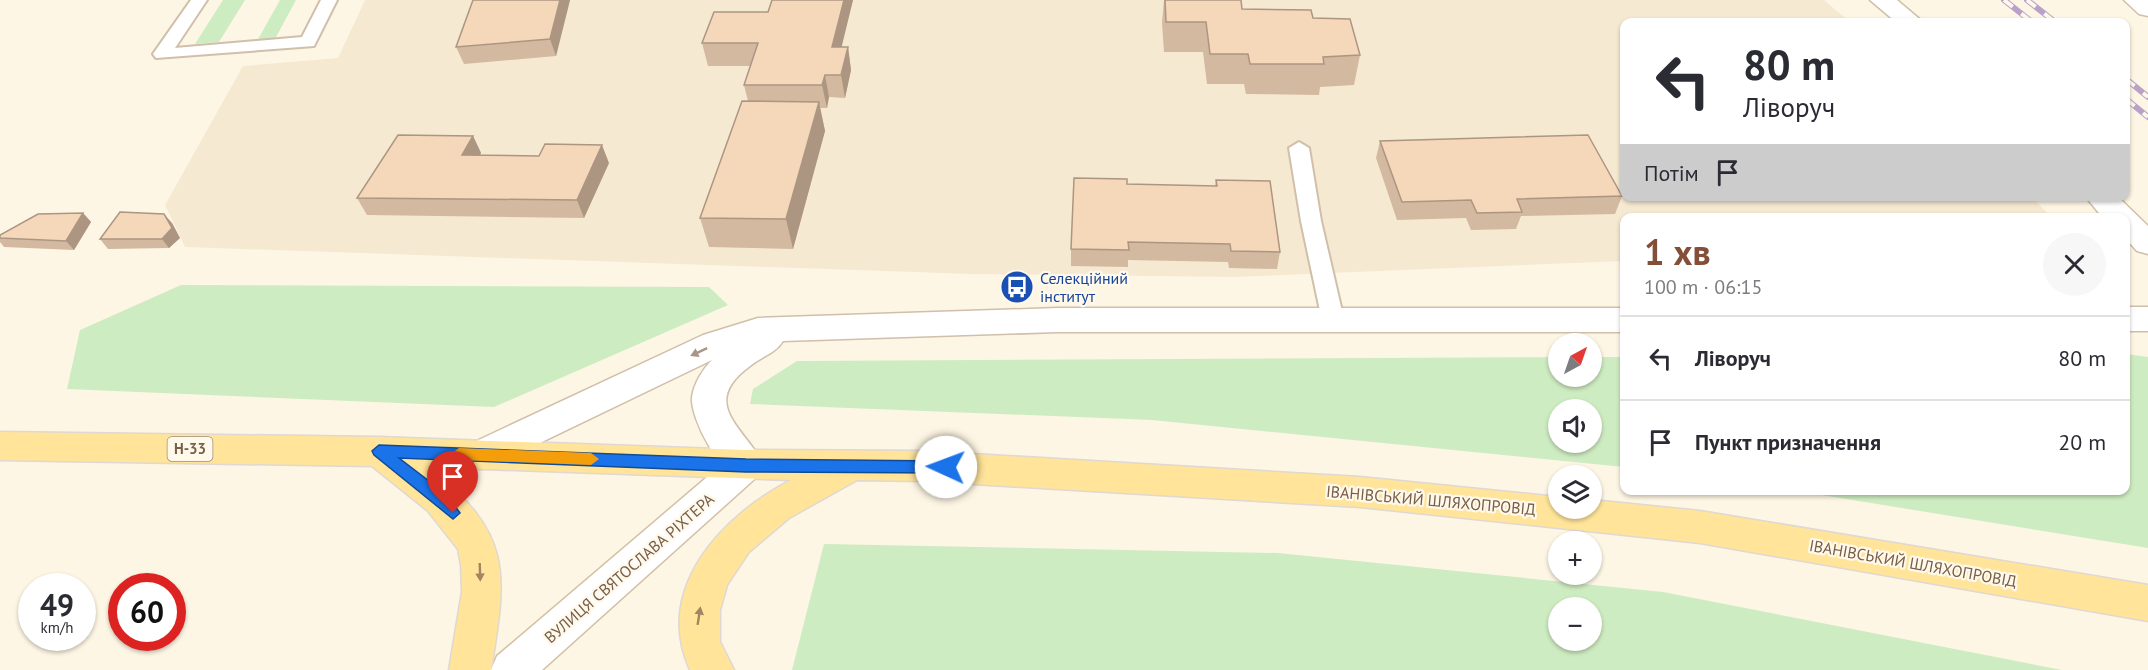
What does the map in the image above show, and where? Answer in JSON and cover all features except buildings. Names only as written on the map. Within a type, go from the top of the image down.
[{"type":"main road","name":"Н-33","points":[[0,446],[379,451],[850,467]]},
{"type":"main road","points":[[379,451],[440,498],[465,527],[480,562],[481,604],[470,670]]},
{"type":"main road","name":"ІВАНІВСЬКИЙ ШЛЯХОПРОВІД","points":[[850,467],[923,466],[1360,492],[1700,527],[2148,603]]},
{"type":"main road","points":[[713,670],[702,657],[697,624],[703,591],[719,558],[742,533],[773,509],[850,467]]},
{"type":"street","points":[[1882,0],[1906,18]]},
{"type":"street","points":[[2136,0],[2148,9]]},
{"type":"street","points":[[2104,201],[2116,213]]},
{"type":"street","points":[[2130,226],[2148,244]]},
{"type":"street","points":[[2130,319],[2148,319]]},
{"type":"street","points":[[481,455],[715,344],[758,330],[1058,320],[1620,320]]},
{"type":"street","points":[[746,465],[717,429],[709,406],[711,386],[722,369],[744,352],[796,327]]},
{"type":"street","name":"ВУЛИЦЯ СВЯТОСЛАВА РІХТЕРА","points":[[512,670],[746,465]]},
{"type":"lane","points":[[199,0],[162,54],[308,42],[329,0]]},
{"type":"lane","points":[[1299,148],[1311,222],[1334,320]]},
{"type":"shaded area","points":[[365,0],[1824,0],[1845,18],[1620,18],[1620,201],[2036,201],[2047,213],[1620,213],[1620,261],[1235,277],[971,274],[185,247],[165,205],[243,66],[338,58]]},
{"type":"green space","points":[[223,0],[245,0],[219,42],[195,44]]},
{"type":"green space","points":[[280,0],[296,0],[275,39],[257,41]]},
{"type":"green space","points":[[181,285],[709,287],[728,305],[494,407],[67,389],[80,330]]},
{"type":"green space","points":[[2130,355],[2148,357],[2148,548],[1822,495],[2130,495]]},
{"type":"green space","points":[[1548,357],[1548,387],[1602,387],[1602,357],[1620,357],[1620,467],[1152,420],[750,404],[753,389],[797,361]]},
{"type":"green space","points":[[824,544],[1278,553],[1548,580],[1548,585],[1594,585],[1663,592],[2062,670],[792,670]]},
{"type":"railway","points":[[2004,0],[2027,18]]},
{"type":"railway","points":[[2027,0],[2050,18]]},
{"type":"railway","points":[[2130,82],[2148,97]]},
{"type":"railway","points":[[2130,102],[2148,117]]},
{"type":"slow traffic","points":[[459,454],[591,459]]},
{"type":"place","name":"Селекційний інститут","points":[[1017,287]]},
{"type":"route","points":[[453,513],[440,498],[379,451],[746,465],[946,467]]}]
